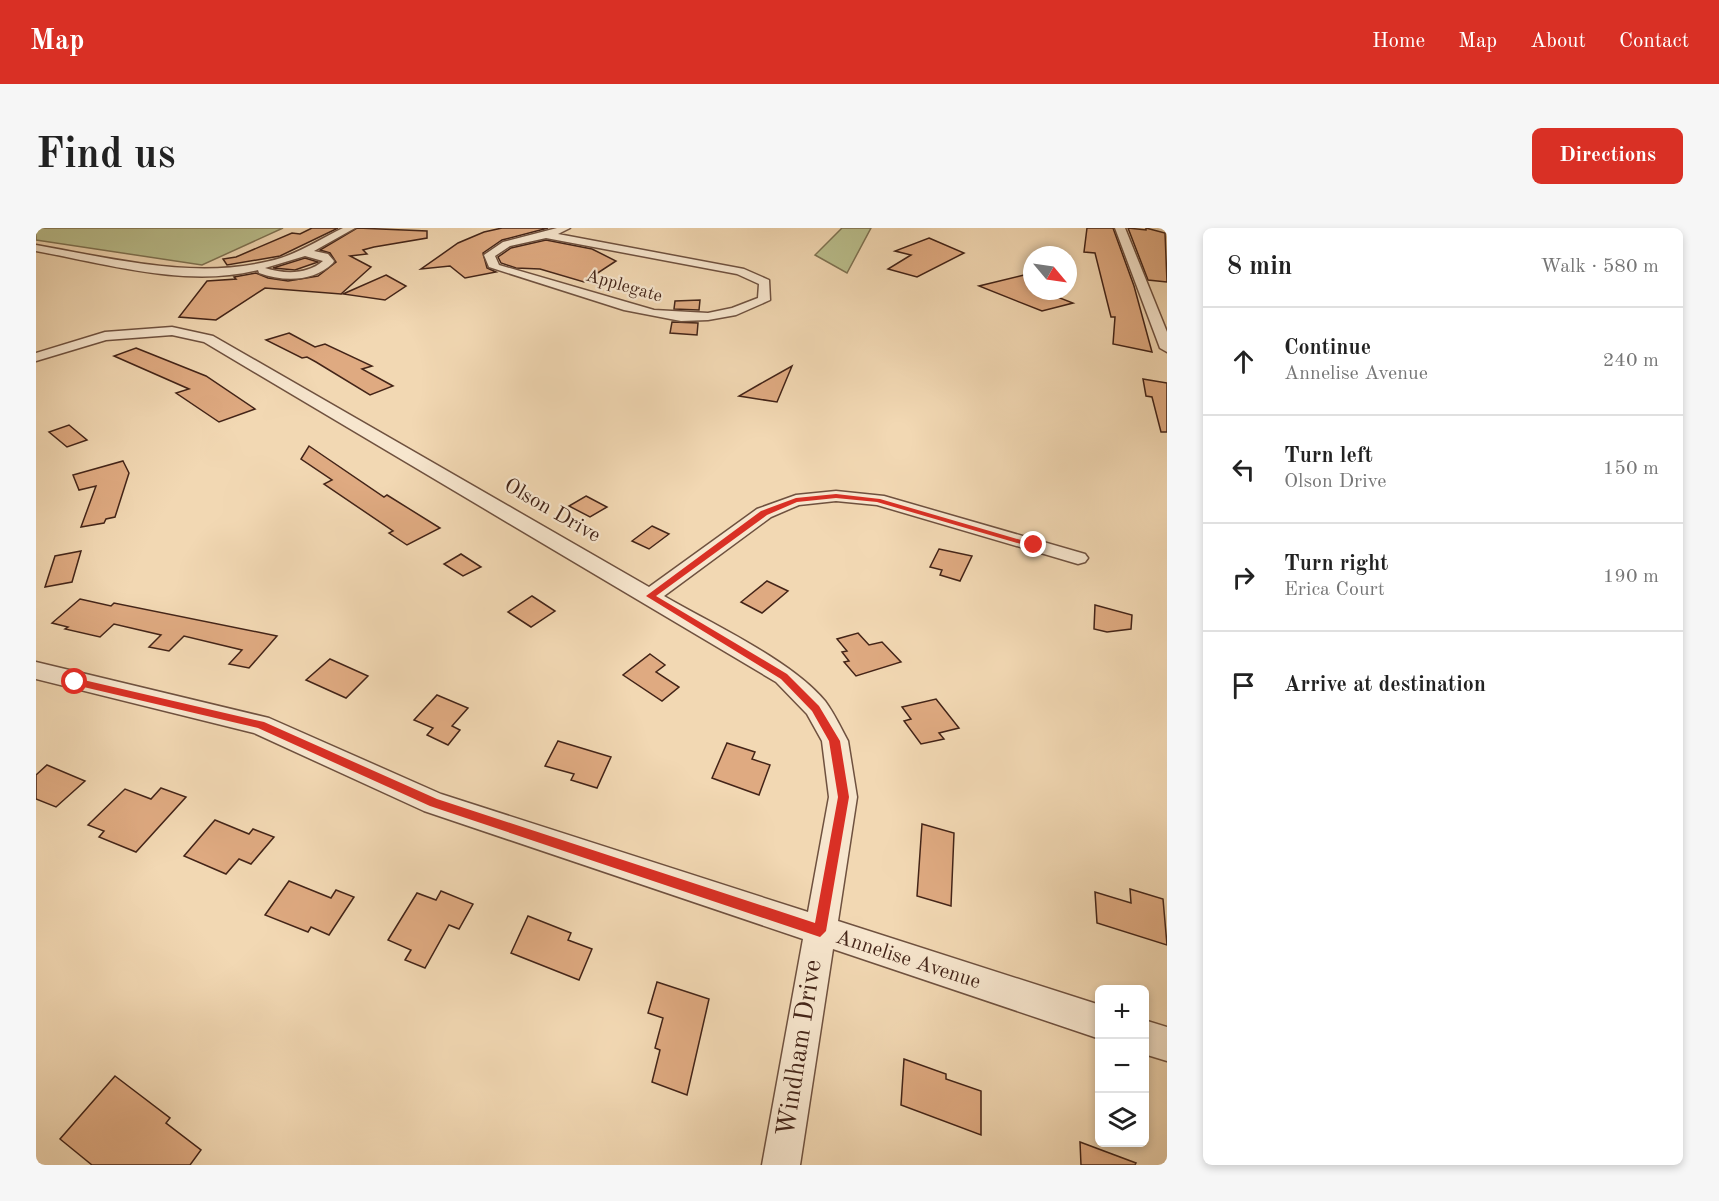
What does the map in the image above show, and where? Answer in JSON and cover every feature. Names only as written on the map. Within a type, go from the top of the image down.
[{"type":"street","points":[[36,248],[179,271],[219,272],[258,267],[302,252],[350,228]]},
{"type":"street","name":"Applegate","points":[[550,236],[740,271],[765,282],[764,300],[736,311],[683,318],[654,316],[494,267],[489,255],[499,246],[526,237],[550,236],[565,228]]},
{"type":"street","points":[[1120,228],[1167,348]]},
{"type":"street","points":[[258,267],[271,274],[296,274],[315,271],[328,261],[324,256],[302,252]]},
{"type":"street","name":"Olson Drive","points":[[36,357],[105,336],[172,331],[208,339],[651,596],[784,676],[816,708],[835,741],[843,797],[820,931]]},
{"type":"street","points":[[651,596],[764,513],[796,500],[836,496],[878,500],[1078,558]]},
{"type":"street","name":"Annelise Avenue","points":[[36,670],[52,676],[260,725],[434,803],[1095,1020]]},
{"type":"street","name":"Windham Drive","points":[[781,1165],[820,931]]},
{"type":"street","points":[[1149,1039],[1167,1044]]},
{"type":"green space","points":[[36,228],[283,228],[202,265],[36,240]]},
{"type":"green space","points":[[842,228],[871,228],[847,273],[815,255]]},
{"type":"building","points":[[312,228],[338,228],[280,256],[227,265],[223,259],[236,257],[292,233],[300,234]]},
{"type":"building","points":[[357,228],[427,231],[427,238],[374,247],[363,250],[367,254],[350,256],[371,267],[341,294],[265,288],[216,320],[179,317],[207,281],[236,279],[234,277],[256,273],[268,278],[288,281],[318,276],[336,262],[330,253],[320,250]]},
{"type":"building","points":[[502,228],[548,228],[502,240],[483,253],[487,268],[496,272],[465,278],[450,266],[421,269],[458,243],[484,232]]},
{"type":"building","points":[[1087,228],[1113,228],[1134,286],[1152,352],[1113,344],[1115,317],[1111,317],[1095,253],[1084,252]]},
{"type":"building","points":[[1128,228],[1146,230],[1146,228],[1165,233],[1167,282],[1148,280]]},
{"type":"building","points":[[929,238],[964,253],[917,277],[888,269],[911,255],[895,251]]},
{"type":"building","points":[[546,240],[592,249],[616,261],[584,282],[540,269],[516,268],[501,263],[498,257],[511,248]]},
{"type":"building","points":[[305,258],[318,262],[295,270],[273,268]]},
{"type":"building","points":[[386,275],[406,286],[385,300],[343,294]]},
{"type":"building","points":[[1023,275],[1023,300],[1065,300],[1073,303],[1042,311],[979,286]]},
{"type":"building","points":[[700,300],[699,310],[674,309],[675,301]]},
{"type":"building","points":[[672,322],[698,323],[697,335],[670,333]]},
{"type":"building","points":[[289,333],[315,347],[325,344],[372,366],[362,369],[393,386],[370,395],[307,357],[302,358],[266,340]]},
{"type":"building","points":[[136,348],[206,376],[255,409],[219,422],[176,393],[189,389],[114,356]]},
{"type":"building","points":[[792,366],[777,402],[739,396],[760,384]]},
{"type":"building","points":[[1143,379],[1167,383],[1167,432],[1161,432],[1152,397],[1146,396]]},
{"type":"building","points":[[69,425],[87,440],[67,447],[49,432]]},
{"type":"building","points":[[309,446],[384,497],[387,495],[440,528],[407,545],[389,533],[393,531],[324,484],[332,480],[301,459]]},
{"type":"building","points":[[123,461],[129,473],[115,517],[106,519],[104,523],[81,527],[96,486],[79,490],[73,475]]},
{"type":"building","points":[[586,496],[607,507],[590,517],[569,506]]},
{"type":"building","points":[[652,526],[669,534],[649,549],[632,541]]},
{"type":"building","points":[[939,549],[972,556],[960,581],[940,575],[942,570],[930,567]]},
{"type":"building","points":[[81,551],[72,582],[45,587],[55,556]]},
{"type":"building","points":[[461,554],[481,567],[463,576],[444,564]]},
{"type":"building","points":[[767,581],[788,591],[762,613],[741,602]]},
{"type":"building","points":[[532,596],[555,611],[531,627],[508,612]]},
{"type":"building","points":[[80,599],[111,606],[114,603],[277,636],[249,668],[229,664],[242,650],[184,636],[169,651],[149,647],[161,635],[114,624],[100,637],[65,629],[68,627],[52,623]]},
{"type":"building","points":[[1095,605],[1132,615],[1131,629],[1107,632],[1094,629]]},
{"type":"building","points":[[858,633],[869,645],[882,642],[901,662],[856,676],[844,662],[849,661],[842,652],[847,651],[837,639]]},
{"type":"building","points":[[650,654],[665,665],[656,672],[679,687],[662,701],[623,675]]},
{"type":"building","points":[[330,659],[368,676],[346,698],[306,680]]},
{"type":"building","points":[[437,695],[468,708],[452,726],[460,730],[448,745],[427,735],[433,728],[414,720]]},
{"type":"building","points":[[936,699],[959,728],[939,733],[944,739],[921,744],[904,721],[911,719],[902,707]]},
{"type":"building","points":[[558,741],[611,757],[597,788],[571,780],[574,774],[545,766]]},
{"type":"building","points":[[727,743],[755,752],[752,759],[770,765],[759,795],[712,778]]},
{"type":"building","points":[[47,765],[85,781],[56,807],[36,799],[36,775]]},
{"type":"building","points":[[161,788],[186,797],[136,852],[99,837],[104,831],[88,825],[125,789],[151,799]]},
{"type":"building","points":[[215,820],[249,834],[253,829],[274,837],[251,864],[239,859],[226,874],[184,856]]},
{"type":"building","points":[[922,824],[954,833],[951,906],[917,896]]},
{"type":"building","points":[[289,881],[331,898],[336,890],[354,897],[329,935],[311,927],[308,932],[265,915]]},
{"type":"building","points":[[1130,889],[1163,899],[1167,945],[1097,923],[1095,892],[1131,903]]},
{"type":"building","points":[[441,891],[473,904],[459,929],[449,925],[425,968],[405,960],[411,950],[388,940],[417,893],[436,900]]},
{"type":"building","points":[[528,916],[571,933],[568,940],[592,949],[579,980],[511,953]]},
{"type":"building","points":[[657,982],[709,999],[687,1095],[652,1082],[660,1050],[655,1048],[663,1018],[648,1013]]},
{"type":"building","points":[[904,1059],[946,1074],[946,1079],[981,1091],[981,1135],[901,1105]]},
{"type":"building","points":[[115,1076],[170,1118],[166,1123],[201,1150],[190,1165],[92,1165],[60,1139]]},
{"type":"building","points":[[1080,1142],[1136,1163],[1135,1165],[1081,1165]]},
{"type":"route","points":[[75,682],[260,725],[434,803],[820,931],[843,797],[835,741],[816,708],[784,676],[651,596],[764,513],[796,500],[836,496],[878,500],[1034,545]]}]
